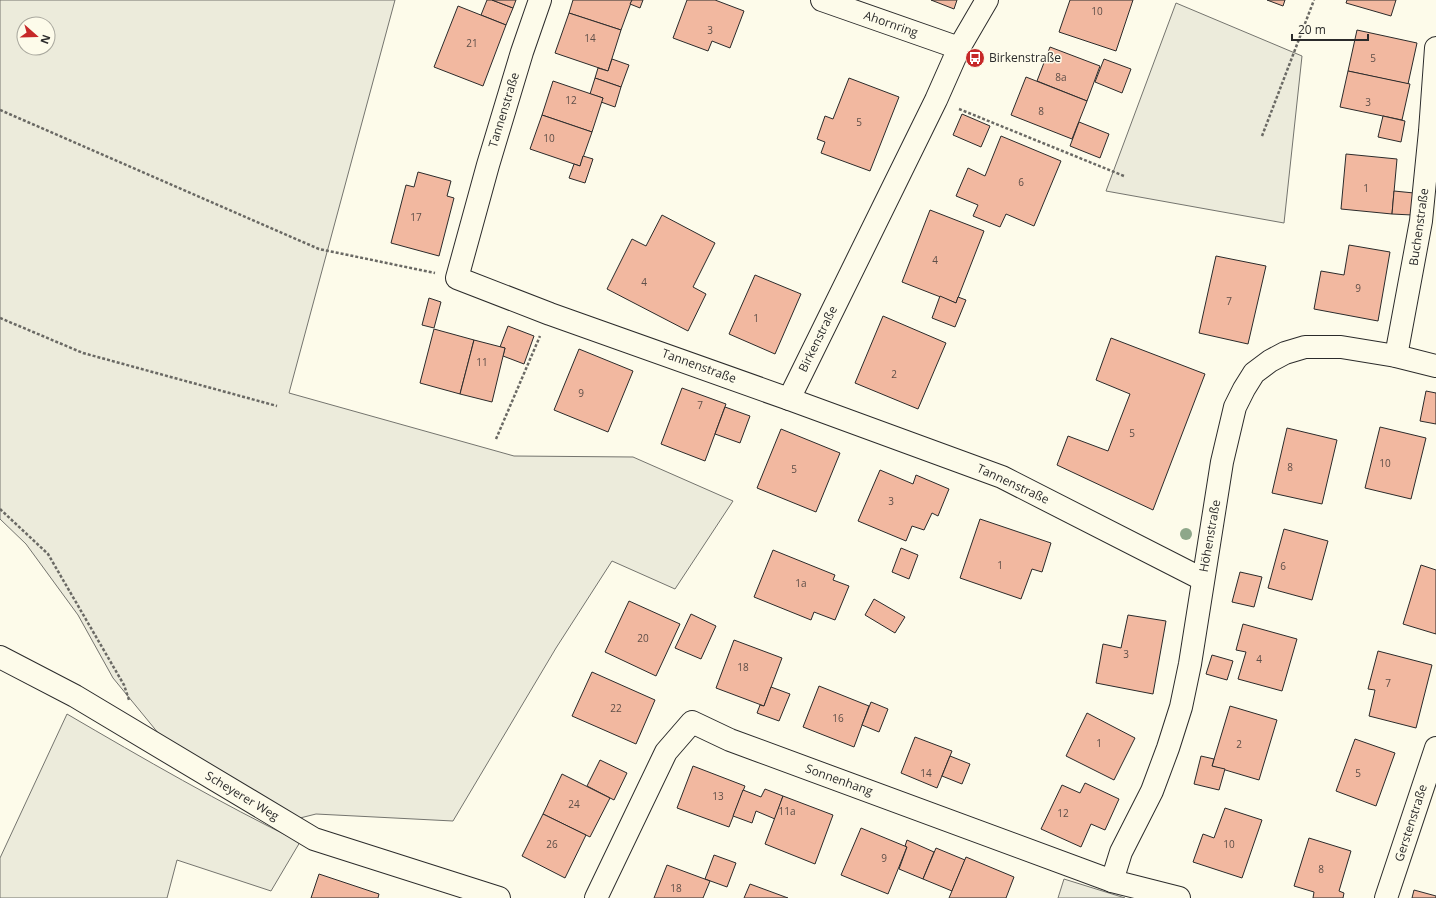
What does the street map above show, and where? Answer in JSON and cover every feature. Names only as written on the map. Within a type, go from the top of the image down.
[{"type":"street","name":"Tannenstraße","points":[[540,0],[524,46],[495,143],[457,278],[550,314],[789,398],[1002,476],[1202,579]]},
{"type":"street","name":"Ahornring","points":[[822,0],[959,48]]},
{"type":"street","name":"Birkenstraße","points":[[789,398],[936,100],[959,48],[987,0]]},
{"type":"street","name":"Buchenstraße","points":[[1396,356],[1421,221],[1436,48]]},
{"type":"street","name":"Höhenstraße","points":[[1112,880],[1121,852],[1152,791],[1181,707],[1190,664],[1202,579],[1222,462],[1235,407],[1254,373],[1270,361],[1285,353],[1305,348],[1341,347],[1396,356],[1436,366]]},
{"type":"street","name":"Scheyerer Weg","points":[[0,658],[75,696],[314,839],[500,898]]},
{"type":"street","name":"Sonnenhang","points":[[596,898],[666,752],[692,722],[730,740],[1112,880],[1179,898]]},
{"type":"street","name":"Gerstenstraße","points":[[1386,898],[1436,748]]},
{"type":"path","points":[[1262,136],[1314,0]]},
{"type":"path","points":[[936,100],[1124,176]]},
{"type":"path","points":[[0,110],[319,249],[457,278]]},
{"type":"path","points":[[496,439],[550,314]]},
{"type":"path","points":[[0,318],[83,354],[277,406]]},
{"type":"path","points":[[0,510],[48,554],[124,685],[139,735]]},
{"type":"shaded area","points":[[0,0],[395,0],[289,393],[514,456],[633,457],[733,501],[675,589],[612,561],[556,648],[453,821],[316,814],[300,818],[159,734],[113,678],[78,615],[26,544],[0,519]]},
{"type":"shaded area","points":[[1176,3],[1302,56],[1284,223],[1106,191]]},
{"type":"shaded area","points":[[67,714],[211,796],[300,842],[271,891],[177,860],[167,898],[0,898],[0,858]]},
{"type":"shaded area","points":[[1064,879],[1125,898],[1058,898]]},
{"type":"building","points":[[487,0],[492,0],[513,8],[506,25],[481,15]]},
{"type":"building","points":[[492,0],[516,0],[513,8]]},
{"type":"building","points":[[573,0],[632,0],[621,30],[569,13]]},
{"type":"building","points":[[632,0],[643,0],[640,8],[630,4]]},
{"type":"building","points":[[687,0],[715,0],[744,11],[730,48],[712,41],[708,51],[673,38]]},
{"type":"building","points":[[931,0],[957,0],[954,9]]},
{"type":"building","points":[[1070,0],[1133,0],[1116,51],[1059,32]]},
{"type":"building","points":[[1267,0],[1285,0],[1283,6]]},
{"type":"building","points":[[1347,0],[1396,0],[1391,16],[1346,3]]},
{"type":"building","points":[[458,6],[506,25],[483,86],[434,67]]},
{"type":"building","points":[[569,13],[621,30],[608,71],[555,53]]},
{"type":"building","points":[[1357,30],[1417,43],[1408,84],[1348,71]]},
{"type":"building","points":[[1050,47],[1100,66],[1087,101],[1037,81]]},
{"type":"building","points":[[612,59],[629,65],[621,87],[595,78],[598,68],[608,71]]},
{"type":"building","points":[[1104,59],[1131,69],[1122,93],[1095,82]]},
{"type":"building","points":[[1348,71],[1410,84],[1402,120],[1340,107]]},
{"type":"building","points":[[1026,77],[1087,101],[1072,139],[1011,115]]},
{"type":"building","points":[[595,78],[621,87],[615,107],[601,102],[603,98],[590,94]]},
{"type":"building","points":[[849,78],[899,97],[870,171],[821,153],[825,142],[817,139],[825,116],[833,119]]},
{"type":"building","points":[[553,81],[603,98],[592,132],[542,115]]},
{"type":"building","points":[[962,114],[990,126],[981,147],[953,135]]},
{"type":"building","points":[[542,115],[592,132],[580,166],[530,149]]},
{"type":"building","points":[[1383,116],[1405,121],[1401,142],[1378,137]]},
{"type":"building","points":[[1079,122],[1109,134],[1100,158],[1070,146]]},
{"type":"building","points":[[1001,136],[1061,161],[1034,226],[1006,214],[1000,227],[973,216],[978,205],[956,196],[968,168],[985,176]]},
{"type":"building","points":[[1346,154],[1397,159],[1392,214],[1341,209]]},
{"type":"building","points":[[583,156],[593,159],[585,183],[569,178],[574,164],[580,166]]},
{"type":"building","points":[[418,172],[451,181],[447,196],[454,198],[439,256],[391,243],[406,185],[414,187]]},
{"type":"building","points":[[1394,191],[1414,193],[1412,215],[1392,214]]},
{"type":"building","points":[[930,210],[984,231],[956,303],[902,282]]},
{"type":"building","points":[[662,215],[715,243],[693,287],[706,294],[688,331],[607,289],[632,239],[646,246]]},
{"type":"building","points":[[1349,245],[1390,252],[1378,321],[1314,309],[1321,271],[1344,275]]},
{"type":"building","points":[[1216,256],[1266,266],[1248,344],[1199,333]]},
{"type":"building","points":[[755,275],[801,294],[775,354],[729,334]]},
{"type":"building","points":[[940,296],[956,303],[958,297],[966,300],[955,327],[932,318]]},
{"type":"building","points":[[429,298],[441,302],[434,328],[422,325]]},
{"type":"building","points":[[883,316],[946,343],[918,409],[855,383]]},
{"type":"building","points":[[508,326],[534,336],[524,364],[503,356],[505,348],[500,347]]},
{"type":"building","points":[[434,329],[474,340],[460,394],[420,383]]},
{"type":"building","points":[[1111,338],[1205,374],[1153,510],[1057,465],[1068,436],[1108,451],[1130,394],[1096,380]]},
{"type":"building","points":[[474,340],[505,348],[492,402],[460,394]]},
{"type":"building","points":[[579,349],[633,371],[608,432],[554,410]]},
{"type":"building","points":[[682,388],[726,404],[705,461],[661,444]]},
{"type":"building","points":[[1426,391],[1436,393],[1436,424],[1420,421]]},
{"type":"building","points":[[725,407],[750,416],[740,443],[715,434]]},
{"type":"building","points":[[1380,427],[1426,438],[1411,499],[1365,488]]},
{"type":"building","points":[[1287,428],[1337,440],[1322,504],[1272,493]]},
{"type":"building","points":[[781,429],[840,453],[816,512],[757,488]]},
{"type":"building","points":[[880,470],[913,484],[916,475],[949,489],[938,516],[932,513],[924,530],[912,526],[906,541],[858,521]]},
{"type":"building","points":[[980,519],[1051,543],[1042,572],[1032,569],[1021,599],[960,578]]},
{"type":"building","points":[[1284,529],[1328,541],[1312,600],[1268,588]]},
{"type":"building","points":[[901,548],[918,555],[909,579],[892,572]]},
{"type":"building","points":[[773,550],[835,575],[833,580],[849,586],[835,620],[814,612],[811,620],[754,597]]},
{"type":"building","points":[[1421,565],[1436,570],[1436,634],[1403,624]]},
{"type":"building","points":[[1240,572],[1262,577],[1254,607],[1232,602]]},
{"type":"building","points":[[874,599],[905,617],[895,633],[865,615]]},
{"type":"building","points":[[629,601],[680,624],[656,676],[605,652]]},
{"type":"building","points":[[691,614],[716,626],[701,659],[675,648]]},
{"type":"building","points":[[1128,615],[1166,621],[1153,694],[1096,683],[1103,644],[1121,648]]},
{"type":"building","points":[[1243,624],[1297,639],[1282,691],[1238,679],[1246,652],[1236,650]]},
{"type":"building","points":[[734,640],[782,658],[764,706],[716,688]]},
{"type":"building","points":[[1378,651],[1432,665],[1416,728],[1369,716],[1375,690],[1368,689]]},
{"type":"building","points":[[1212,655],[1233,661],[1227,680],[1206,674]]},
{"type":"building","points":[[592,672],[655,700],[636,744],[572,716]]},
{"type":"building","points":[[819,686],[869,706],[854,747],[803,727]]},
{"type":"building","points":[[771,687],[790,694],[779,721],[757,713],[760,705],[764,706]]},
{"type":"building","points":[[871,702],[888,709],[879,732],[862,725]]},
{"type":"building","points":[[1230,706],[1277,720],[1259,780],[1212,766]]},
{"type":"building","points":[[1087,713],[1135,738],[1114,780],[1066,756]]},
{"type":"building","points":[[915,737],[952,751],[937,788],[901,773]]},
{"type":"building","points":[[1355,739],[1395,753],[1376,806],[1336,791]]},
{"type":"building","points":[[950,756],[970,764],[962,784],[942,776]]},
{"type":"building","points":[[1201,756],[1214,759],[1212,766],[1225,769],[1219,790],[1194,784]]},
{"type":"building","points":[[600,760],[627,773],[614,800],[587,786]]},
{"type":"building","points":[[693,766],[745,786],[729,827],[677,808]]},
{"type":"building","points":[[562,774],[610,798],[590,837],[543,814]]},
{"type":"building","points":[[1085,783],[1119,799],[1105,830],[1091,824],[1081,847],[1041,829],[1062,785],[1080,793]]},
{"type":"building","points":[[765,789],[783,796],[775,819],[756,811],[752,823],[733,816],[743,790],[761,797]]},
{"type":"building","points":[[783,796],[833,815],[815,864],[765,844]]},
{"type":"building","points":[[1225,808],[1262,820],[1242,878],[1193,862],[1203,834],[1214,838]]},
{"type":"building","points":[[543,814],[586,835],[565,878],[522,856]]},
{"type":"building","points":[[861,828],[907,847],[888,894],[841,875]]},
{"type":"building","points":[[1309,838],[1351,851],[1339,891],[1344,893],[1343,898],[1313,898],[1314,892],[1294,886]]},
{"type":"building","points":[[907,840],[934,852],[923,879],[899,869],[907,847],[905,846]]},
{"type":"building","points":[[936,848],[965,860],[952,891],[923,879]]},
{"type":"building","points":[[714,855],[736,863],[727,887],[705,879]]},
{"type":"building","points":[[966,857],[1014,877],[1006,898],[949,898]]},
{"type":"building","points":[[667,865],[710,881],[703,898],[654,898]]},
{"type":"building","points":[[319,874],[379,894],[378,898],[311,898]]},
{"type":"building","points":[[750,884],[788,898],[744,898]]},
{"type":"building","points":[[1414,890],[1436,896],[1436,898],[1412,898]]},
{"type":"place","name":"Birkenstraße","points":[[975,58]]}]
